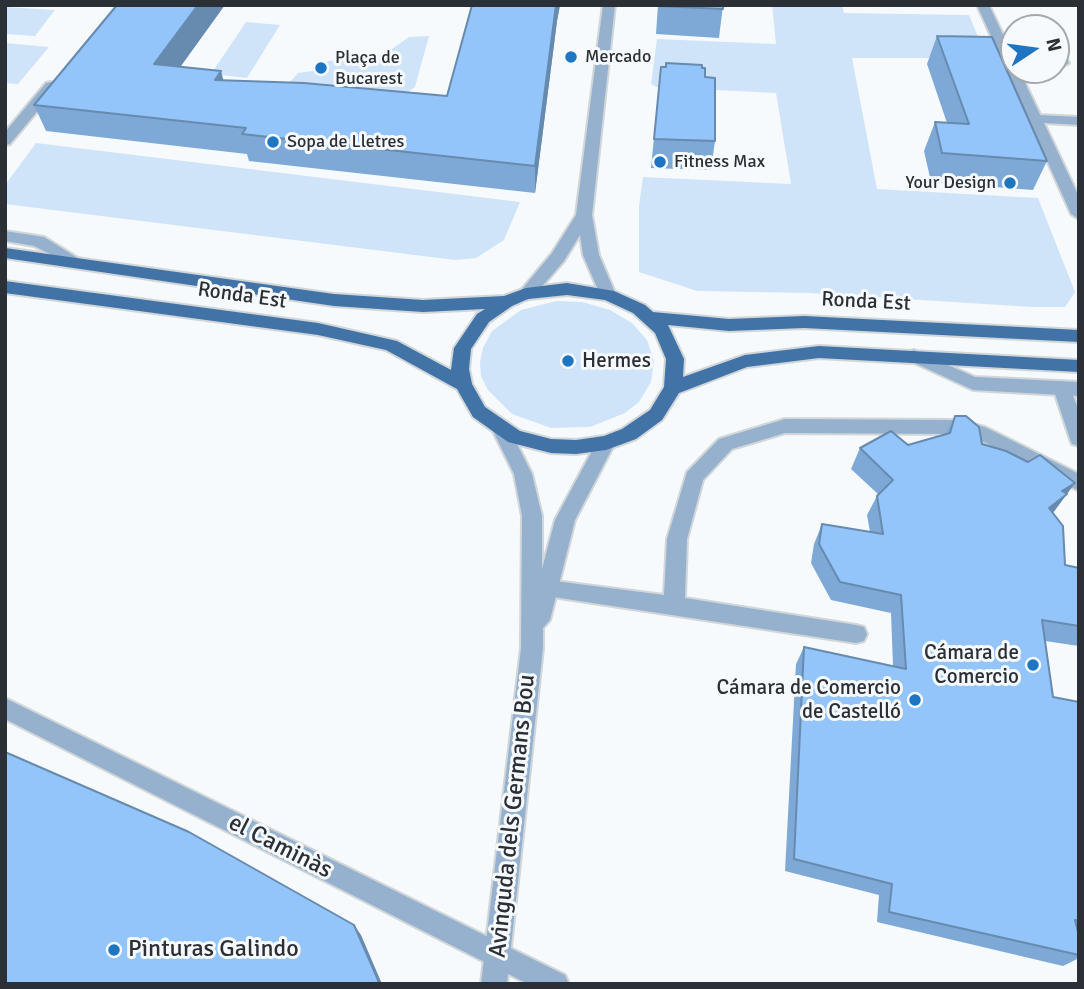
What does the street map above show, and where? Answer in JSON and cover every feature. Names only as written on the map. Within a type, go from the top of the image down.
[{"type":"main road","name":"Ronda Est","points":[[5,253],[334,300],[424,306],[506,302]]},
{"type":"main road","name":"Ronda Est","points":[[5,287],[318,329],[391,345],[463,384]]},
{"type":"main road","points":[[567,289],[608,295],[650,318],[662,330],[672,351],[676,370],[673,388],[665,403],[649,421],[629,434],[606,443],[576,447],[551,446],[528,441],[501,429],[479,412],[463,384],[461,358],[467,337],[482,318],[506,302],[526,295],[567,289]]},
{"type":"main road","name":"Ronda Est","points":[[650,318],[729,325],[804,322],[1079,336]]},
{"type":"main road","points":[[673,388],[746,361],[819,352],[1079,366]]},
{"type":"street","points":[[608,295],[591,255],[583,215],[609,5]]},
{"type":"street","points":[[983,5],[1000,39]]},
{"type":"street","points":[[5,141],[61,75]]},
{"type":"street","points":[[1021,84],[1079,214]]},
{"type":"street","points":[[1012,118],[1079,121]]},
{"type":"street","points":[[526,295],[558,257],[583,215]]},
{"type":"street","name":"Ronda Est","points":[[5,236],[38,241],[76,262]]},
{"type":"street","points":[[914,356],[973,383],[1070,388],[1079,439]]},
{"type":"street","points":[[674,605],[677,539],[694,477],[726,444],[785,426],[955,427],[985,434],[1079,483]]},
{"type":"street","name":"Avinguda dels Germans Bou","points":[[494,984],[532,648],[532,516],[523,474],[501,429]]},
{"type":"street","name":"Avinguda dels Germans Bou","points":[[532,648],[565,520],[606,443]]},
{"type":"street","points":[[547,589],[674,605],[856,634]]},
{"type":"street","name":"el Caminàs","points":[[5,708],[556,984]]},
{"type":"shaded area","points":[[772,5],[842,5],[844,13],[969,15],[987,58],[852,58],[877,189],[1038,198],[1075,292],[1065,307],[809,293],[697,291],[639,272],[639,206],[643,177],[791,184],[776,93],[656,87],[651,84],[657,39],[776,44]]},
{"type":"shaded area","points":[[5,7],[55,10],[35,36],[5,34]]},
{"type":"shaded area","points":[[246,22],[280,25],[247,78],[211,74]]},
{"type":"shaded area","points":[[429,36],[415,87],[408,92],[290,82],[298,73],[313,71],[328,61],[371,58],[389,51],[409,37]]},
{"type":"shaded area","points":[[5,43],[49,47],[18,84],[5,83]]},
{"type":"shaded area","points":[[36,143],[520,202],[504,240],[476,258],[455,260],[5,204],[5,185]]},
{"type":"shaded area","points":[[556,301],[582,302],[610,310],[632,323],[647,340],[654,361],[651,382],[639,402],[625,413],[590,427],[551,428],[512,414],[488,390],[481,376],[480,362],[483,348],[492,331],[521,310]]},
{"type":"building","points":[[117,5],[198,5],[154,64],[221,71],[215,80],[304,83],[447,96],[472,5],[556,5],[535,166],[242,134],[246,128],[34,105]]},
{"type":"building","points":[[723,5],[723,9],[659,6]]},
{"type":"building","points":[[937,36],[992,37],[1000,55],[1000,84],[1013,84],[1047,161],[942,153],[935,122],[969,124]]},
{"type":"building","points":[[666,63],[702,65],[702,68],[705,68],[705,77],[715,78],[715,141],[654,139],[661,67],[666,67]]},
{"type":"building","name":"Cámara de Comercio de Castelló","points":[[955,416],[966,416],[979,427],[982,444],[1006,451],[1028,462],[1040,455],[1075,483],[1062,491],[1067,494],[1049,508],[1063,526],[1065,565],[1079,568],[1079,626],[1042,620],[1053,697],[1079,702],[1079,921],[1075,920],[1079,936],[1079,955],[889,912],[892,884],[794,859],[804,647],[906,669],[901,595],[840,582],[819,544],[822,524],[883,534],[877,496],[893,480],[860,448],[891,431],[908,445],[950,433]]},
{"type":"building","points":[[5,752],[189,832],[354,925],[378,984],[5,984]]},
{"type":"place","name":"Mercado","points":[[571,57]]},
{"type":"place","name":"Plaça de Bucarest","points":[[321,68]]},
{"type":"place","name":"Sopa de Lletres","points":[[273,142]]},
{"type":"place","name":"Fitness Max","points":[[660,162]]},
{"type":"place","name":"Your Design","points":[[1010,183]]},
{"type":"place","name":"Hermes","points":[[568,361]]},
{"type":"place","name":"Cámara de Comercio","points":[[1033,665]]},
{"type":"place","name":"Cámara de Comercio de Castelló","points":[[915,700]]},
{"type":"place","name":"Pinturas Galindo","points":[[114,950]]}]
